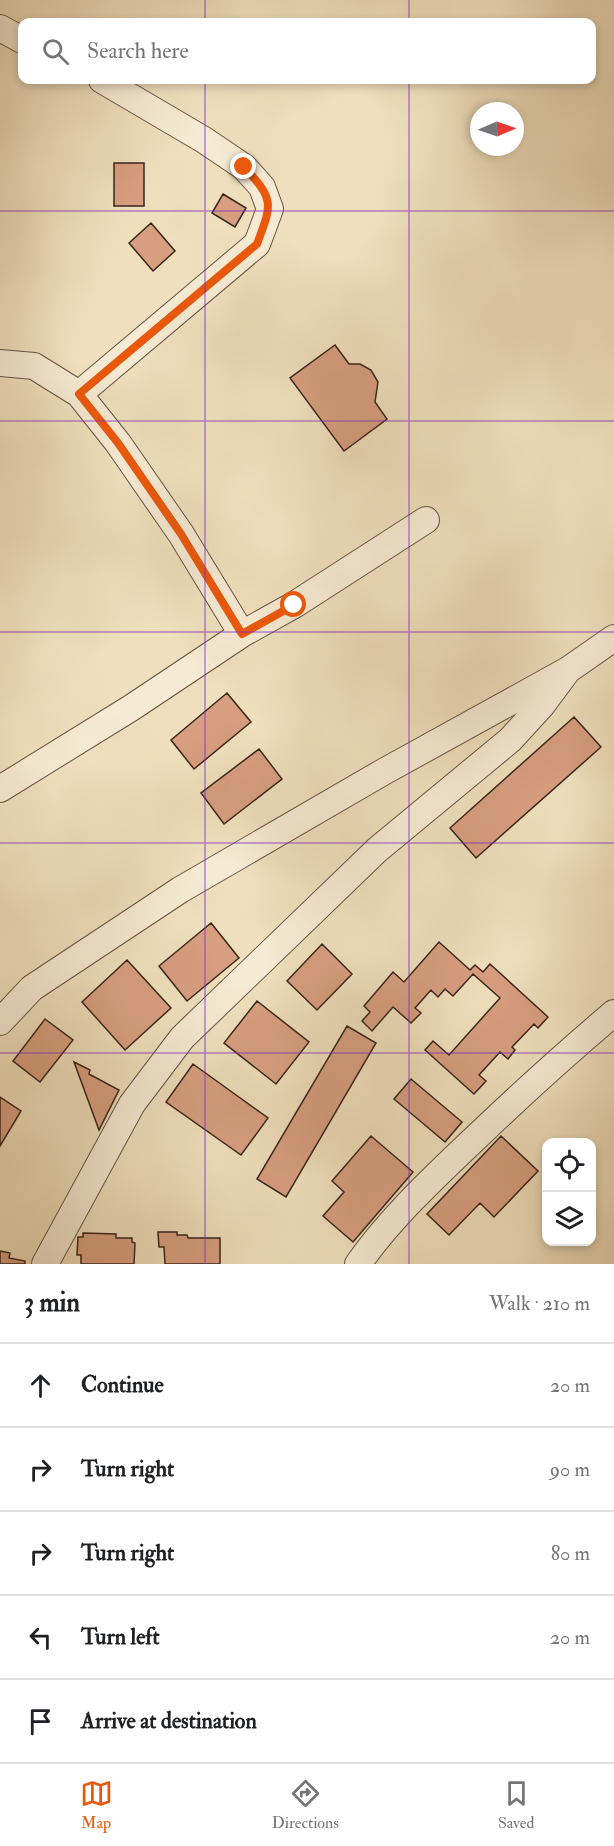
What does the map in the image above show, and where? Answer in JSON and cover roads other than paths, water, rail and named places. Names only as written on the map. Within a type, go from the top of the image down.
[{"type":"street","points":[[0,28],[18,38]]},
{"type":"street","points":[[79,394],[257,244],[270,209],[262,187],[244,167],[204,140],[109,84]]},
{"type":"street","points":[[0,363],[34,366],[79,394],[118,443],[181,534],[242,634]]},
{"type":"street","points":[[0,789],[131,708],[242,634],[294,605],[426,520]]},
{"type":"street","points":[[0,1022],[32,988],[180,890],[385,771],[568,670],[614,638]]},
{"type":"street","points":[[45,1264],[132,1104],[182,1038],[377,850],[510,740],[542,705],[568,670]]},
{"type":"street","points":[[358,1264],[378,1235],[425,1186],[548,1069],[614,1013]]}]
